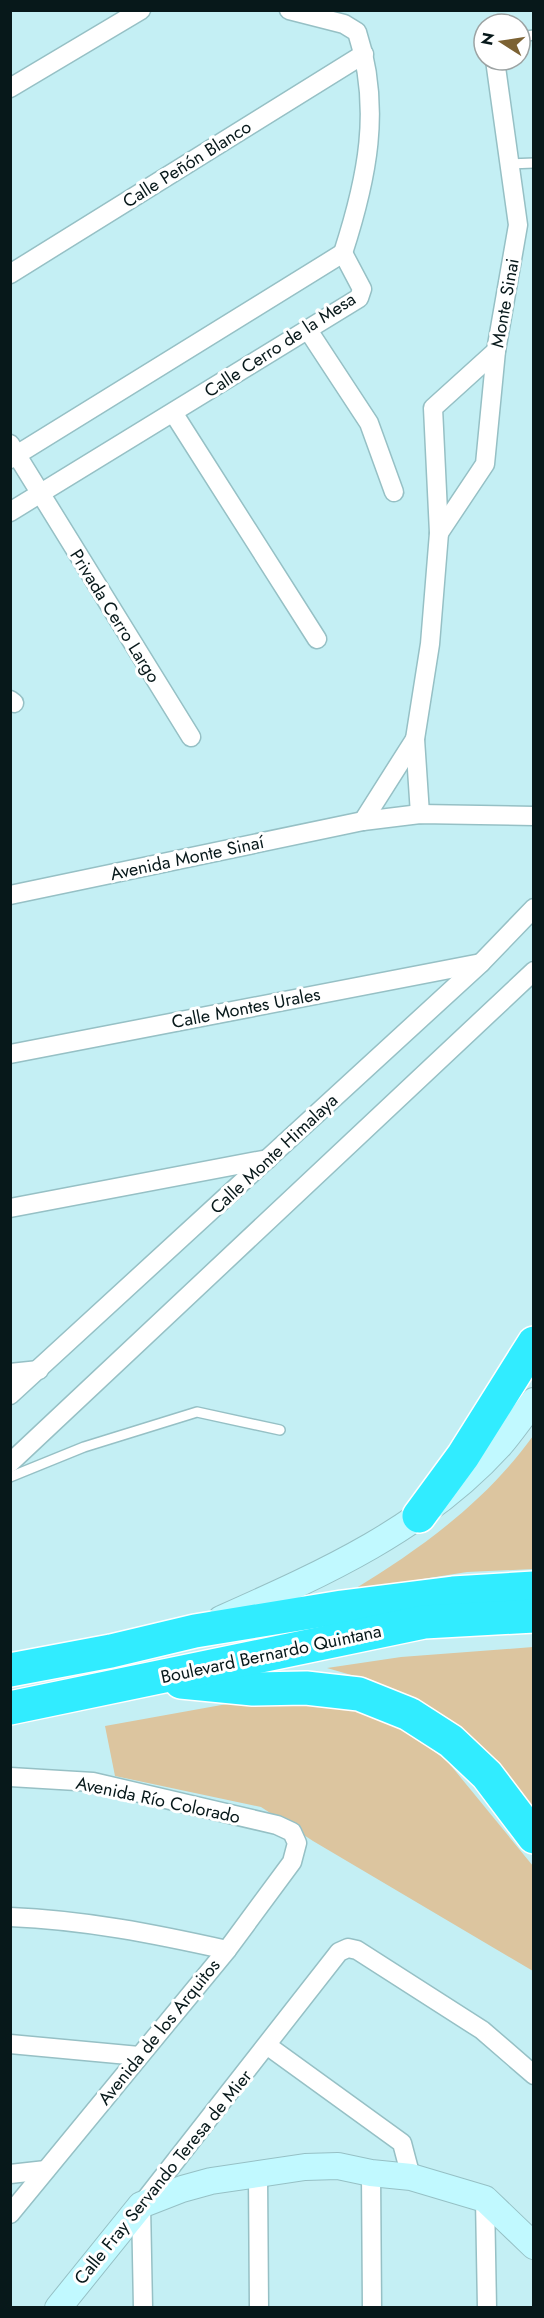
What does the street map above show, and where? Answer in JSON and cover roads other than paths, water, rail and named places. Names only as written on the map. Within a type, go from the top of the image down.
[{"type":"highway","points":[[419,1516],[463,1456],[534,1343]]},
{"type":"highway","name":"Boulevard Bernardo Quintana","points":[[12,1669],[111,1651],[195,1631],[453,1593],[534,1588]]},
{"type":"highway","name":"Boulevard Bernardo Quintana","points":[[13,1708],[424,1622],[534,1616]]},
{"type":"highway","points":[[149,1680],[253,1689],[306,1688],[358,1694],[409,1714],[451,1741],[487,1775],[534,1837]]},
{"type":"street","points":[[10,88],[141,10]]},
{"type":"street","points":[[13,453],[343,253],[365,178],[370,140],[364,54],[357,32],[344,24],[289,10]]},
{"type":"street","name":"Calle Peñón Blanco","points":[[10,274],[364,54]]},
{"type":"street","name":"Monte Sinai","points":[[440,533],[484,464],[496,351],[518,225],[497,72]]},
{"type":"street","name":"Calle Cerro de la Mesa","points":[[10,512],[174,414],[359,298],[362,289],[343,253]]},
{"type":"street","points":[[308,330],[369,423],[394,492]]},
{"type":"street","name":"Monte Sinai","points":[[420,814],[414,739],[430,645],[440,533],[433,408],[496,351]]},
{"type":"street","points":[[174,414],[317,639]]},
{"type":"street","name":"Privada Cerro Largo","points":[[13,453],[191,737]]},
{"type":"street","name":"Monte Sinai","points":[[363,821],[414,739]]},
{"type":"street","points":[[363,821],[420,814],[534,816]]},
{"type":"street","name":"Avenida Monte Sinaí","points":[[10,895],[363,821]]},
{"type":"street","name":"Calle Monte Himalaya","points":[[10,1395],[481,963],[534,908]]},
{"type":"street","name":"Calle Montes Urales","points":[[10,1054],[481,963]]},
{"type":"street","points":[[10,1463],[534,971]]},
{"type":"street","points":[[10,1208],[269,1158]]},
{"type":"street","points":[[10,1373],[39,1370]]},
{"type":"street","points":[[195,1631],[337,1566],[419,1516],[470,1474],[500,1445],[534,1401]]},
{"type":"street","name":"Avenida Río Colorado","points":[[10,1777],[93,1782],[277,1825],[292,1832],[297,1843]]},
{"type":"street","name":"Avenida de los Arquitos","points":[[10,2214],[227,1950],[292,1862],[297,1843]]},
{"type":"street","points":[[10,1917],[51,1919],[128,1928],[227,1950]]},
{"type":"street","name":"Calle Fray Servando Teresa de Mier","points":[[58,2307],[268,2046],[339,1952],[348,1948],[357,1950],[482,2030],[534,2075]]},
{"type":"street","points":[[10,2044],[139,2056]]},
{"type":"street","points":[[268,2046],[402,2142],[411,2177]]},
{"type":"street","points":[[143,2307],[141,2205],[182,2189],[211,2181],[258,2176],[305,2167],[327,2167],[411,2177],[485,2199],[534,2246]]},
{"type":"street","points":[[10,2174],[46,2170]]},
{"type":"street","points":[[371,2173],[372,2307]]},
{"type":"street","points":[[258,2176],[260,2307]]},
{"type":"street","points":[[485,2199],[487,2307]]},
{"type":"lane","points":[[509,164],[534,163]]},
{"type":"lane","points":[[10,1477],[84,1447],[197,1412],[280,1430]]}]
